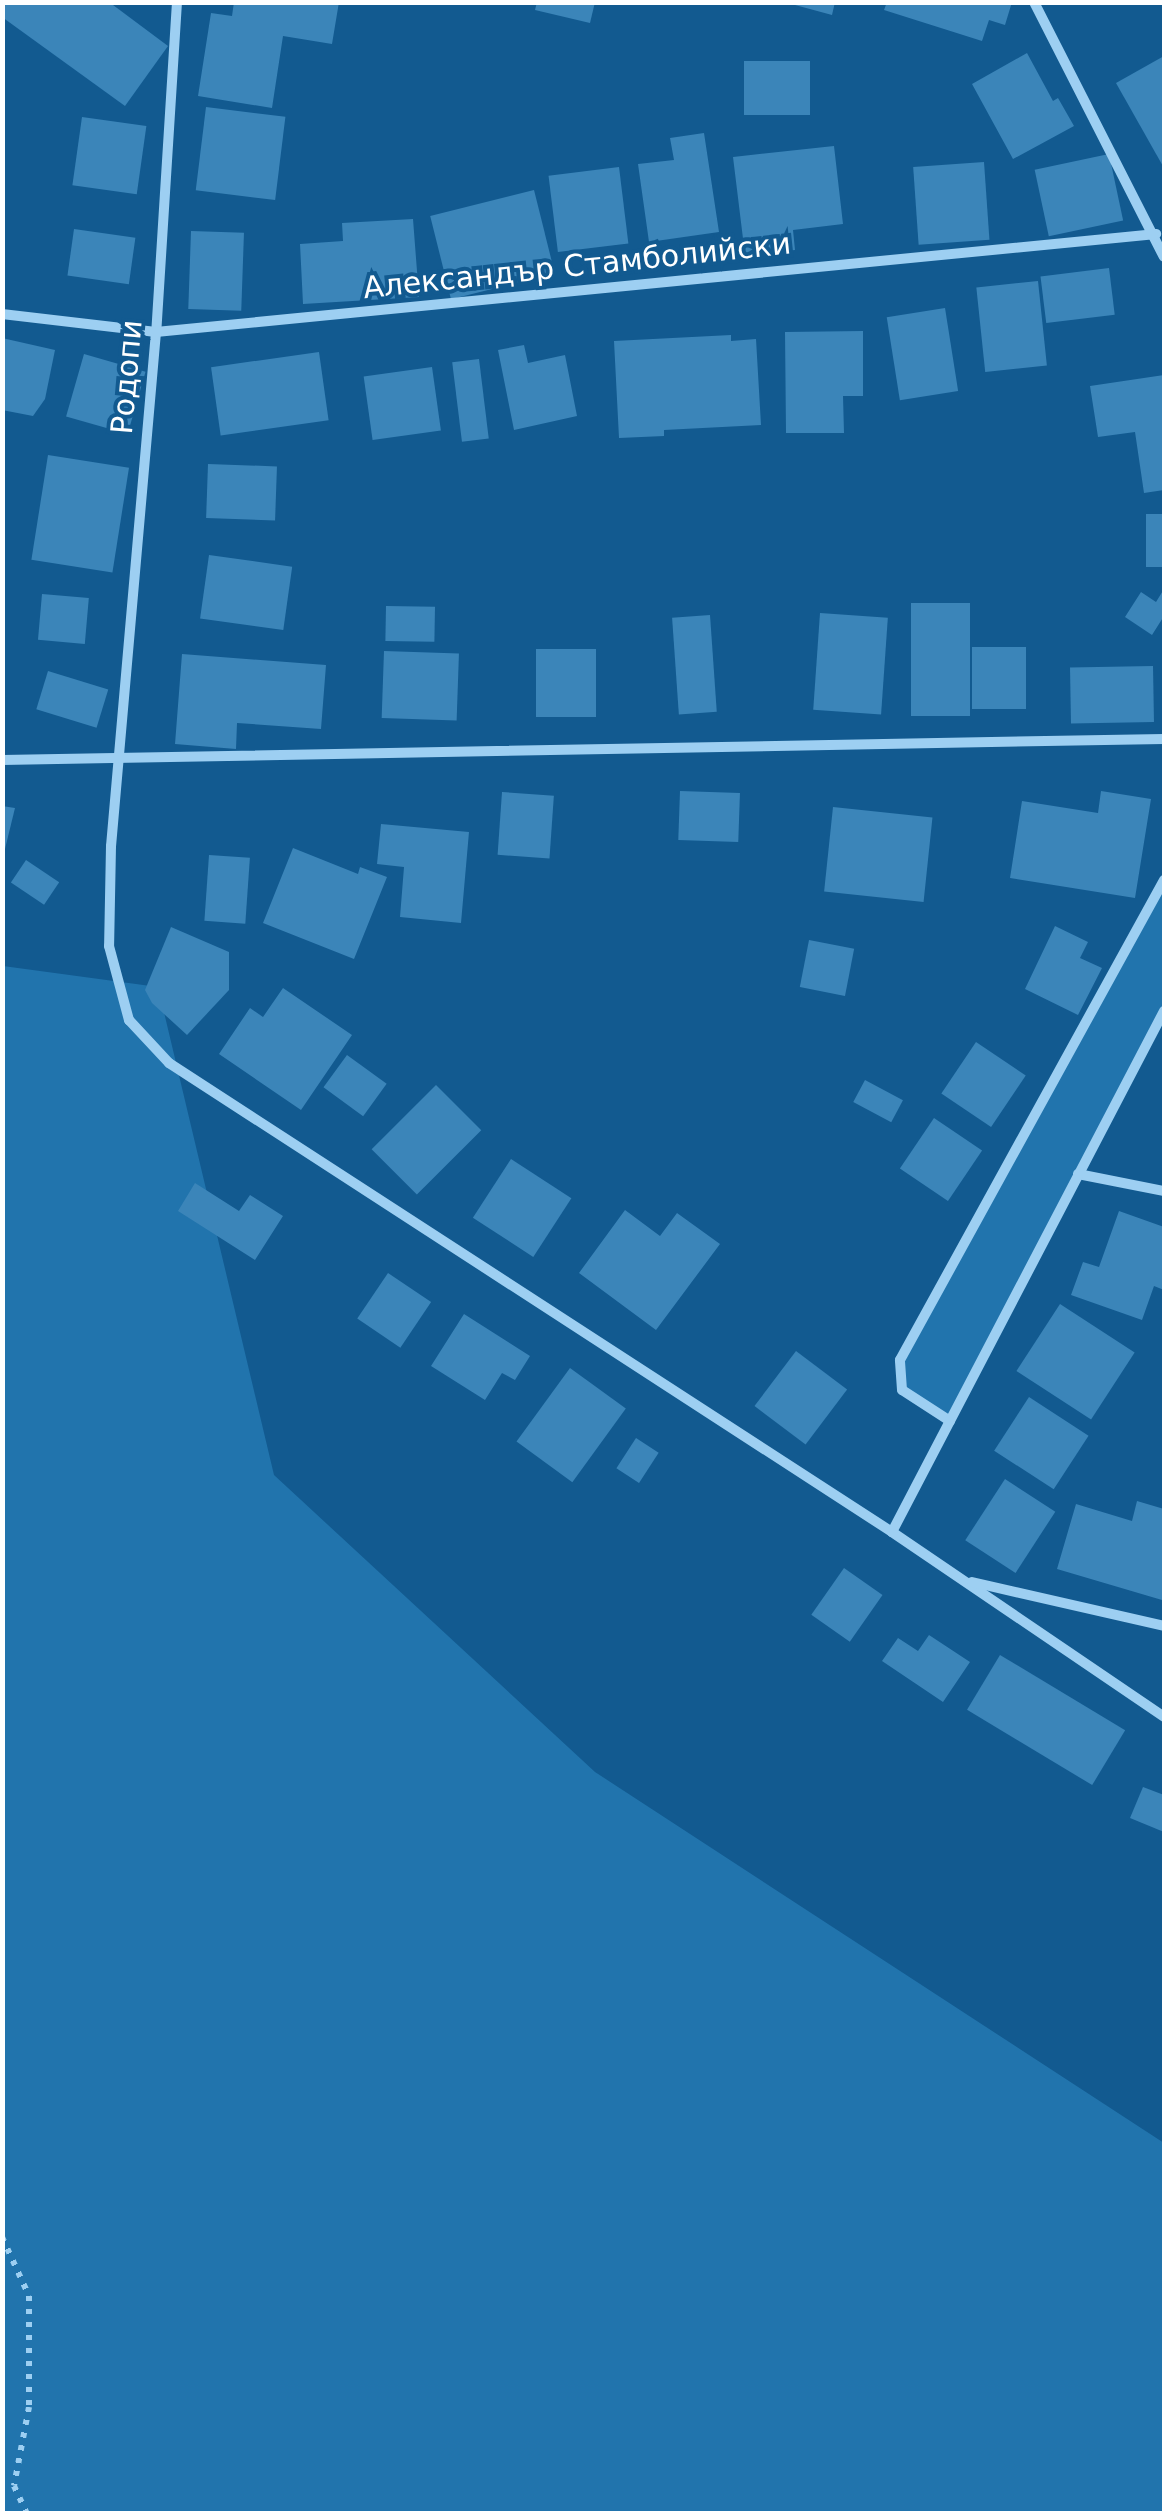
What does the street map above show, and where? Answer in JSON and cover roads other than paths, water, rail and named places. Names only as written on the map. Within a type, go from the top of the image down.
[{"type":"street","name":"Родопи","points":[[176,2],[156,332],[118,755],[108,946],[129,1020],[170,1063],[892,1532],[1164,1717]]},
{"type":"street","points":[[1034,2],[1156,234],[1164,257]]},
{"type":"street","name":"Александър Стамболийски","points":[[2,314],[156,332],[1156,234]]},
{"type":"street","points":[[2,760],[1164,739]]},
{"type":"street","points":[[950,1420],[902,1390],[900,1360],[1164,880]]},
{"type":"street","points":[[892,1532],[1164,1011]]},
{"type":"street","points":[[1078,1174],[1164,1191]]},
{"type":"street","points":[[966,1581],[1164,1626]]}]
